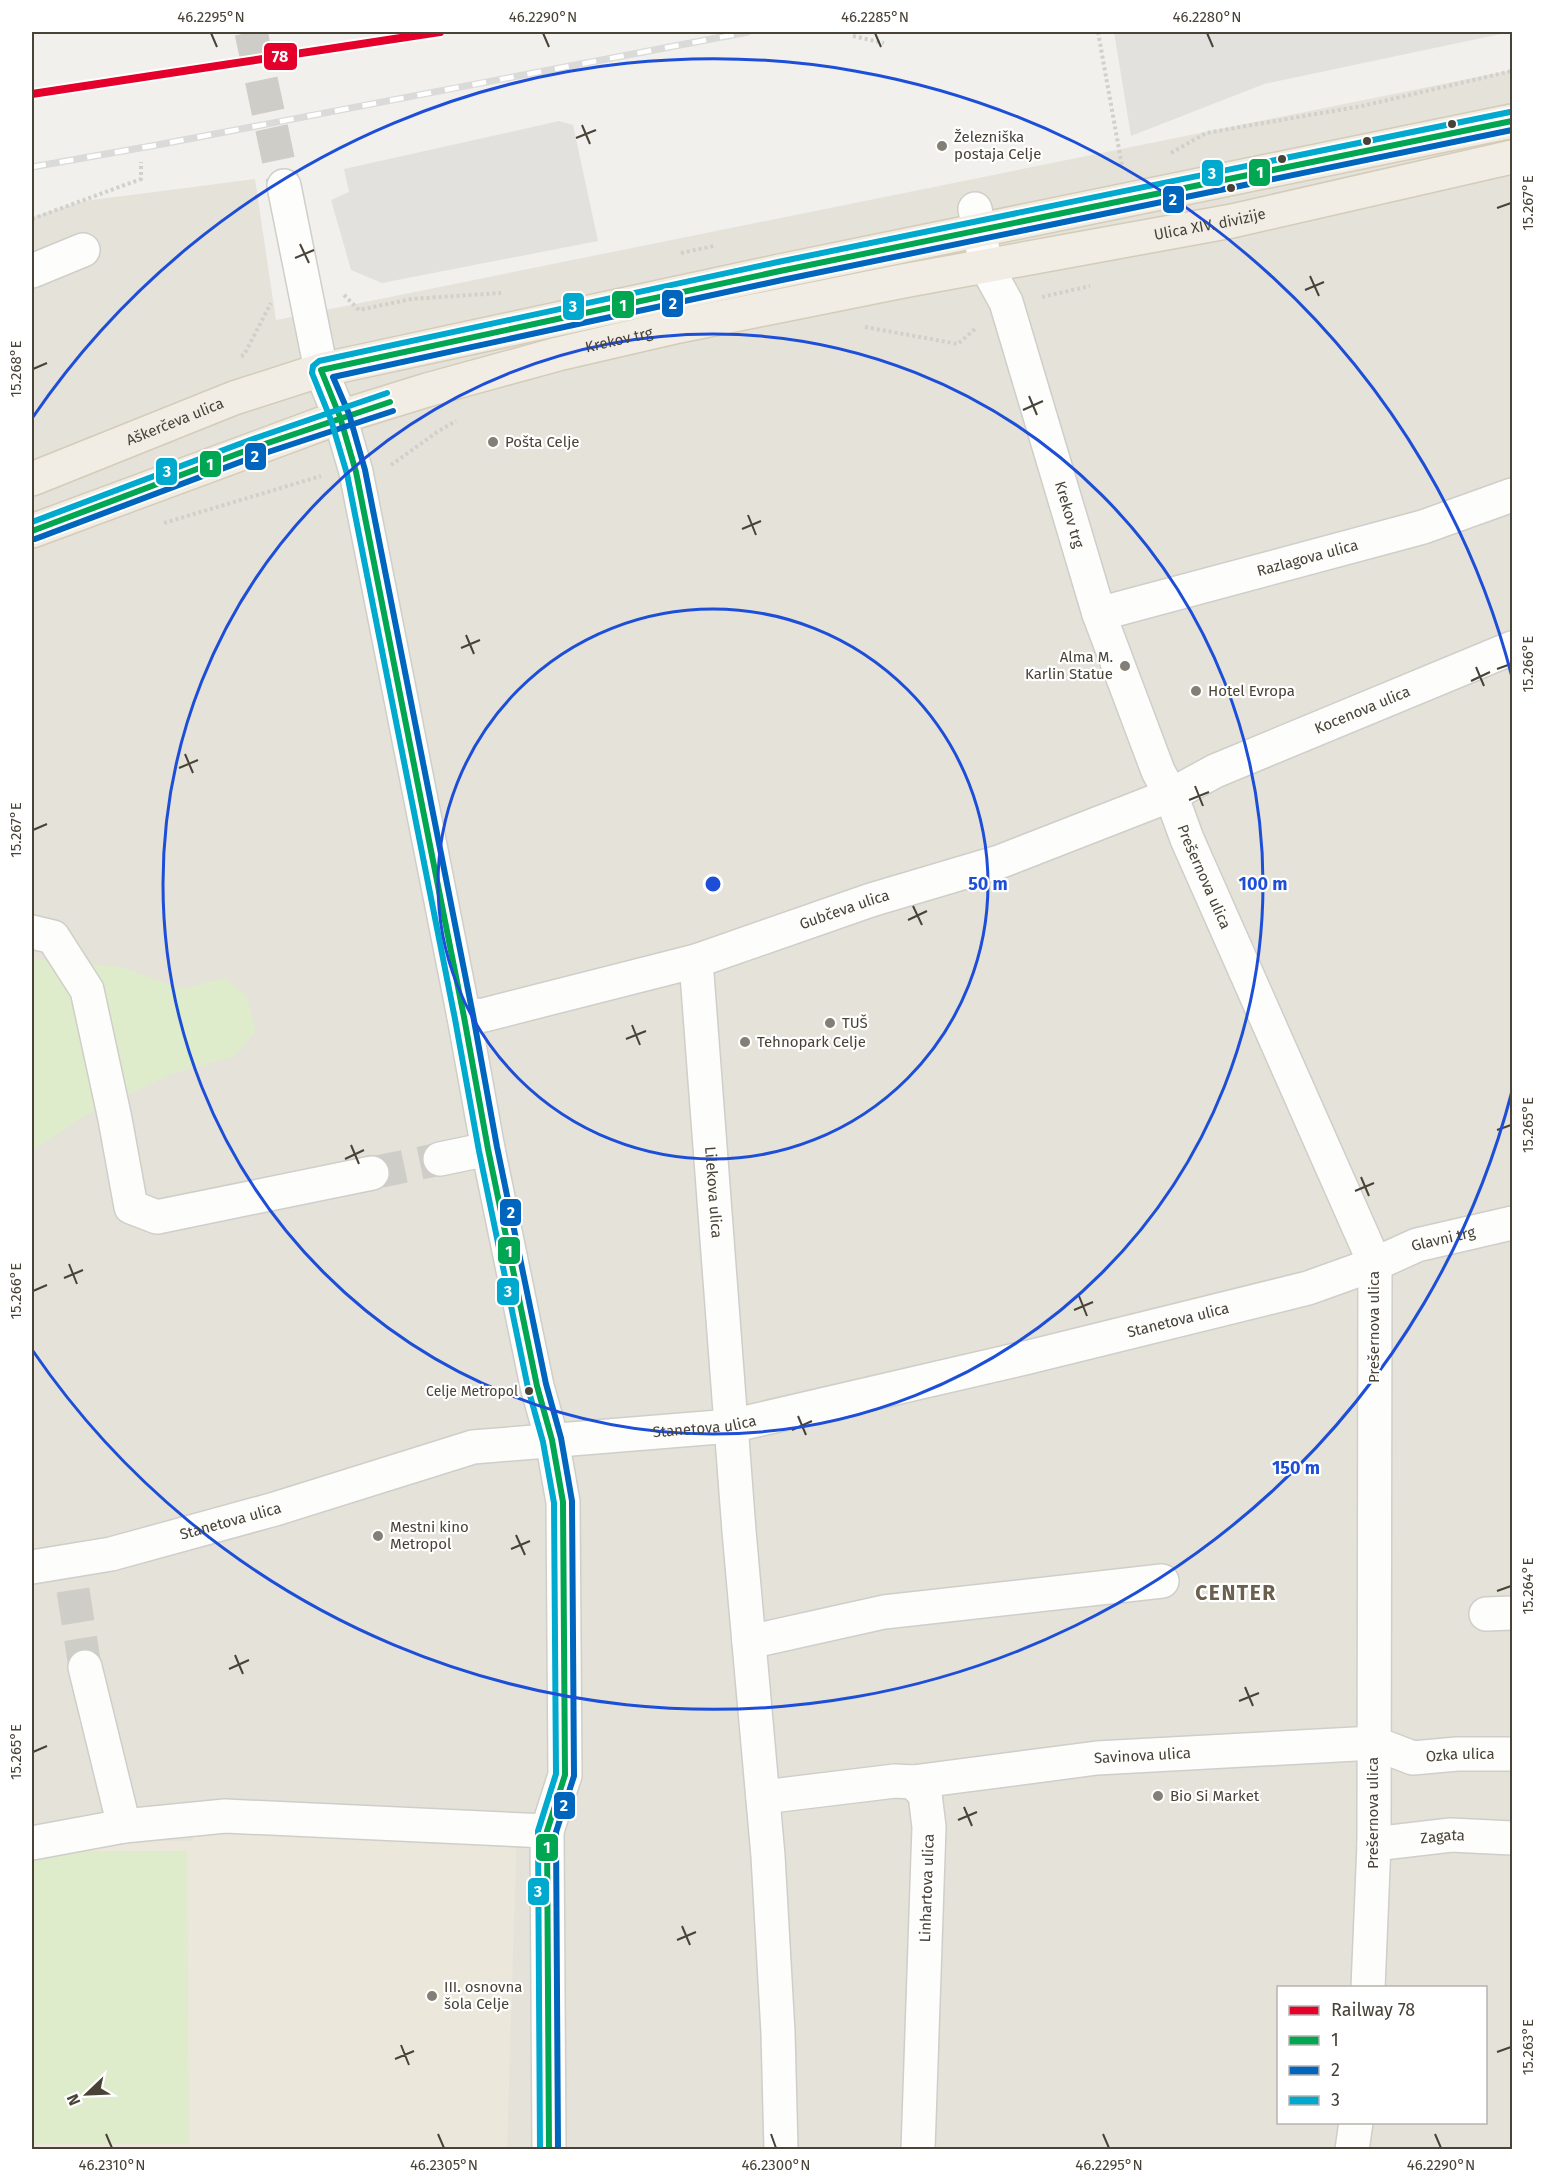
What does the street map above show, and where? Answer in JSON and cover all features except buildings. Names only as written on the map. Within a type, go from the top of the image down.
[{"type":"main road","points":[[321,370],[780,271],[977,220],[1512,121]]},
{"type":"main road","name":"Ulica XIV. divizije","points":[[903,281],[1232,221],[1512,157]]},
{"type":"main road","name":"Krekov trg","points":[[340,417],[558,354],[679,326],[903,281]]},
{"type":"main road","name":"Aškerčeva ulica","points":[[32,479],[234,398],[321,370]]},
{"type":"main road","points":[[32,531],[340,417]]},
{"type":"street","points":[[284,186],[321,370],[340,417],[356,472],[488,1149],[537,1386],[552,1440],[563,1502],[565,1775],[548,1831],[549,2150]]},
{"type":"street","name":"Krekov trg","points":[[977,220],[986,266],[1006,302],[1099,614]]},
{"type":"street","points":[[32,271],[83,250]]},
{"type":"street","name":"Razlagova ulica","points":[[1099,614],[1423,527],[1512,495]]},
{"type":"street","name":"Prešernova ulica","points":[[1099,614],[1158,771],[1171,795],[1187,839],[1375,1264],[1374,1844],[1368,1986]]},
{"type":"street","name":"Kocenova ulica","points":[[1215,771],[1512,648]]},
{"type":"street","name":"Gubčeva ulica","points":[[464,1017],[484,1015],[696,961],[871,900],[999,862],[1171,795],[1215,771]]},
{"type":"street","points":[[32,932],[53,938],[87,990],[115,1119],[131,1207],[157,1217],[372,1173]]},
{"type":"street","name":"Lilekova ulica","points":[[696,961],[731,1425]]},
{"type":"street","points":[[440,1160],[488,1149]]},
{"type":"street","name":"Glavni trg","points":[[1375,1264],[1417,1245],[1512,1223]]},
{"type":"street","name":"Stanetova ulica","points":[[32,1567],[71,1576],[111,1554],[275,1509],[474,1447],[731,1425],[1029,1357],[1308,1288],[1375,1264]]},
{"type":"street","points":[[731,1425],[772,1917],[781,2150]]},
{"type":"street","points":[[749,1642],[884,1612],[1162,1581]]},
{"type":"street","points":[[86,1667],[124,1826]]},
{"type":"street","name":"Ozka ulica","points":[[1374,1743],[1413,1758],[1457,1754],[1512,1754]]},
{"type":"street","name":"Savinova ulica","points":[[913,1782],[1097,1758],[1374,1743]]},
{"type":"street","points":[[763,1797],[856,1784],[913,1782]]},
{"type":"street","name":"Linhartova ulica","points":[[913,1782],[925,1794],[929,1827],[918,2150]]},
{"type":"street","points":[[32,1843],[124,1826],[225,1816],[548,1831]]},
{"type":"street","name":"Zagata","points":[[1374,1844],[1451,1835],[1512,1838]]},
{"type":"street","points":[[1352,2150],[1356,2124]]},
{"type":"path","points":[[1098,32],[1124,176]]},
{"type":"path","points":[[853,36],[884,43]]},
{"type":"path","points":[[1167,155],[1206,133],[1362,106],[1512,71]]},
{"type":"path","points":[[32,219],[141,179],[141,162]]},
{"type":"path","points":[[679,254],[724,244]]},
{"type":"path","points":[[236,358],[244,355],[273,299],[333,281],[359,310],[411,299],[504,292]]},
{"type":"path","points":[[861,326],[958,344],[1006,302],[1038,298],[1094,285]]},
{"type":"path","points":[[157,525],[315,477],[394,464],[421,443],[458,420]]},
{"type":"shaded area","points":[[1114,32],[1510,32],[1264,84],[1131,136]]},
{"type":"shaded area","points":[[1512,70],[1512,2149],[32,2150],[32,217],[84,201],[255,179],[276,320]]},
{"type":"shaded area","points":[[559,121],[573,125],[598,241],[382,283],[351,270],[331,200],[349,192],[344,169]]},
{"type":"shaded area","points":[[194,1803],[517,1824],[507,2149],[32,2150],[32,1840],[193,1841]]},
{"type":"green space","points":[[32,959],[122,967],[181,989],[225,978],[246,995],[256,1032],[233,1057],[171,1074],[84,1116],[32,1151]]},
{"type":"green space","points":[[32,1851],[187,1851],[189,2144],[32,2144]]},
{"type":"tunnel","points":[[251,32],[284,186]]},
{"type":"tunnel","points":[[372,1173],[440,1159]]},
{"type":"tunnel","points":[[73,1590],[85,1667]]},
{"type":"railway","points":[[32,167],[748,32]]},
{"type":"rail line","name":"78","points":[[32,94],[440,32]]},
{"type":"transit line","name":"3","points":[[540,2150],[538,1831],[556,1774],[554,1503],[543,1442],[528,1388],[479,1151],[347,474],[331,420],[312,373],[313,366],[319,361],[778,262],[1510,112]]},
{"type":"transit line","name":"1","points":[[549,2150],[547,1831],[565,1775],[563,1502],[552,1440],[537,1386],[488,1149],[356,472],[340,417],[321,370],[780,271],[1512,121]]},
{"type":"transit line","name":"2","points":[[558,2150],[556,1832],[574,1776],[572,1501],[561,1438],[546,1384],[497,1147],[365,470],[349,414],[333,377],[782,280],[1512,130]]},
{"type":"transit line","name":"3","points":[[32,522],[250,440],[387,393]]},
{"type":"transit line","name":"1","points":[[32,531],[253,448],[390,402]]},
{"type":"transit line","name":"2","points":[[35,539],[256,456],[393,411]]},
{"type":"place","name":"Železniška postaja Celje","points":[[942,146]]},
{"type":"place","name":"Pošta Celje","points":[[493,442]]},
{"type":"place","name":"Alma M. Karlin Statue","points":[[1125,666]]},
{"type":"place","name":"Hotel Evropa","points":[[1196,691]]},
{"type":"place","name":"TUŠ","points":[[830,1023]]},
{"type":"place","name":"Tehnopark Celje","points":[[745,1042]]},
{"type":"place","name":"Celje Metropol","points":[[529,1391]]},
{"type":"place","name":"Mestni kino Metropol","points":[[378,1536]]},
{"type":"place","name":"Bio Si Market","points":[[1158,1796]]},
{"type":"place","name":"III. osnovna šola Celje","points":[[432,1996]]},
{"type":"district","name":"CENTER","points":[[1236,1593]]}]
